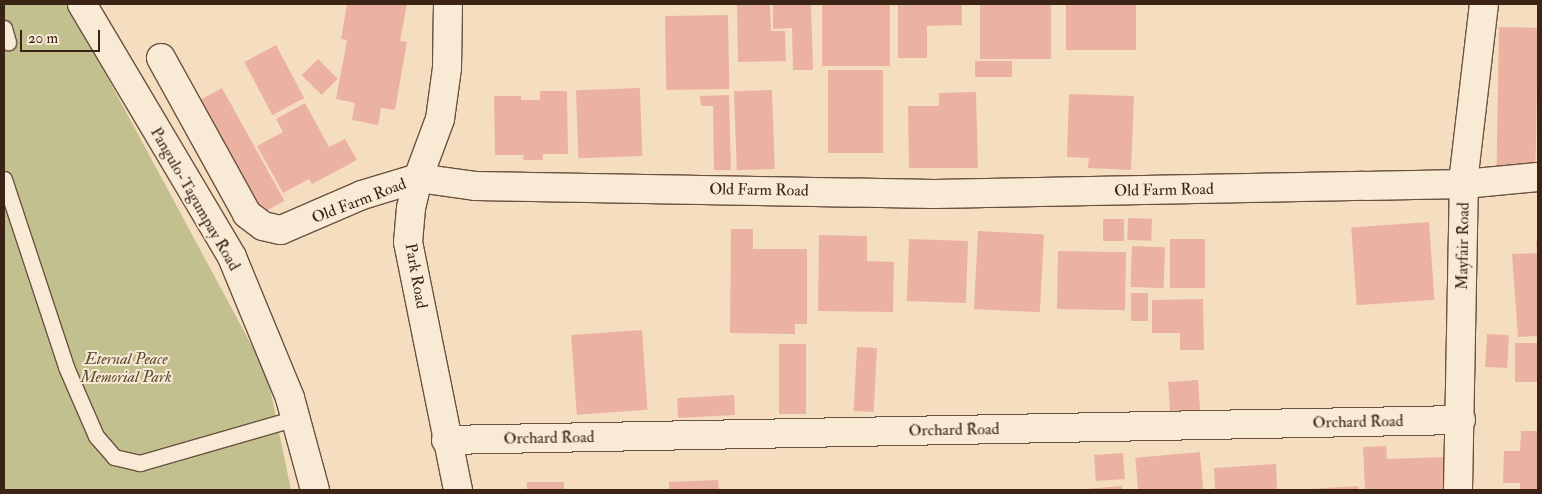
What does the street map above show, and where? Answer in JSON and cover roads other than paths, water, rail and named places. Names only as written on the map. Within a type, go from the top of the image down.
[{"type":"street","name":"Pangulo-Tagumpay Road","points":[[82,4],[232,256],[273,350],[296,418],[315,490]]},
{"type":"street","name":"Park Road","points":[[448,4],[447,68],[440,119],[418,178],[411,208],[408,242],[446,440],[458,490]]},
{"type":"street","name":"Mayfair Road","points":[[1458,490],[1461,420],[1464,184],[1484,4]]},
{"type":"street","name":"Old Farm Road","points":[[161,58],[247,214],[263,226],[281,230],[362,196],[418,178],[476,186],[934,194],[1464,184],[1538,177]]},
{"type":"street","name":"Orchard Road","points":[[446,440],[1461,420]]},
{"type":"lane","points":[[4,179],[66,366],[96,436],[114,457],[140,463],[296,418]]},
{"type":"park label","name":"Eternal Peace Memorial Park","points":[[126,368]]}]
